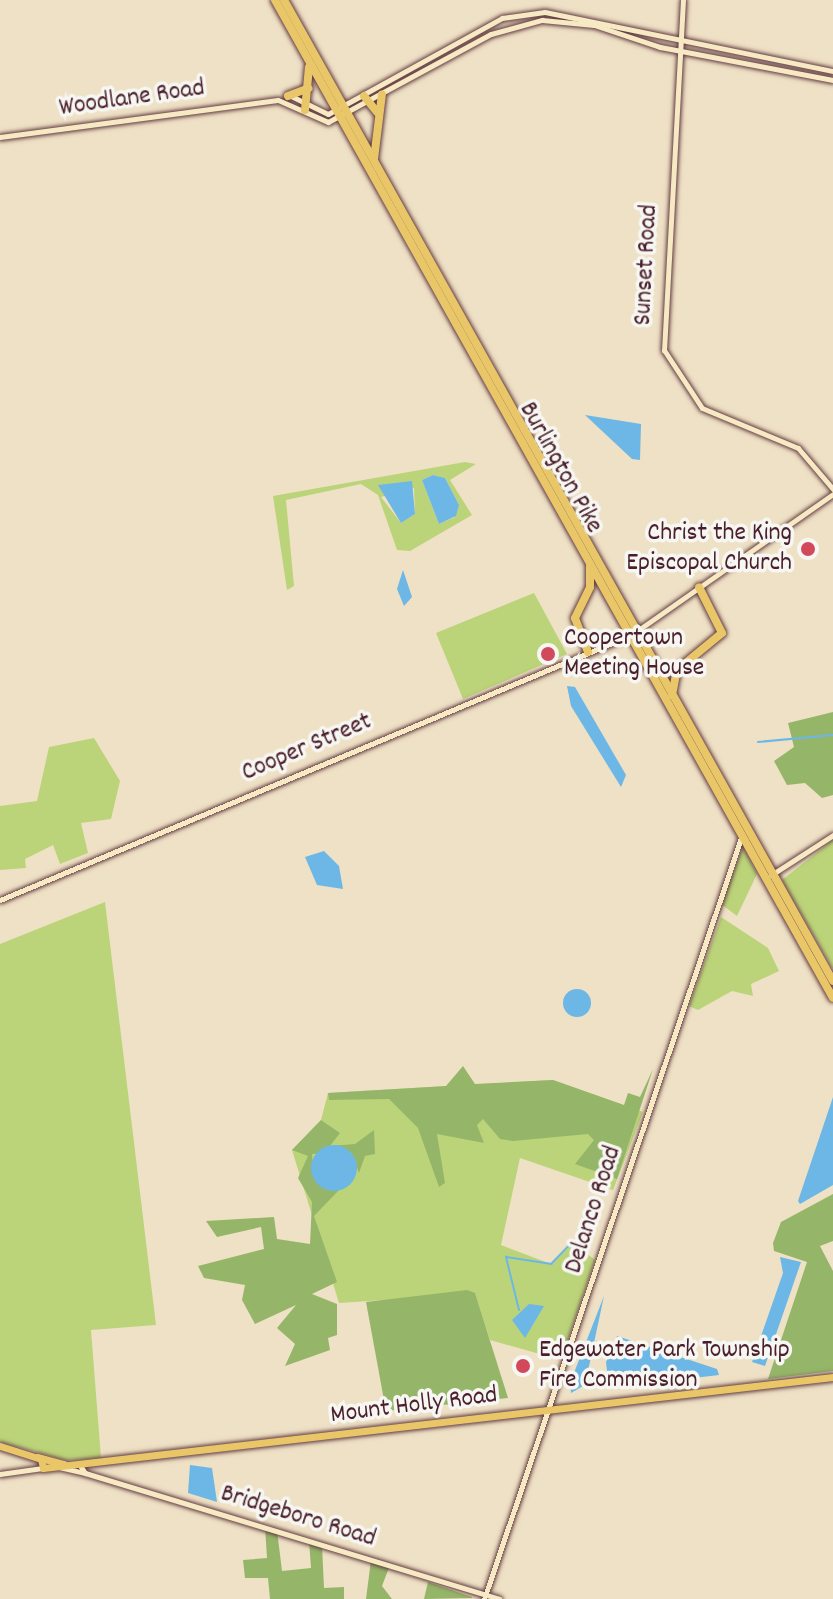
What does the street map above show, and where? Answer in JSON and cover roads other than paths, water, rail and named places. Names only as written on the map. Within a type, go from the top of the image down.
[{"type":"highway","name":"Burlington Pike","points":[[275,0],[375,164],[742,834],[833,981]]},
{"type":"highway","name":"Burlington Pike","points":[[284,0],[342,113],[589,561],[672,695],[833,998]]},
{"type":"highway","points":[[306,55],[310,87],[306,107]]},
{"type":"highway","points":[[288,96],[310,87]]},
{"type":"highway","points":[[375,164],[377,116],[382,94]]},
{"type":"highway","points":[[367,98],[377,116]]},
{"type":"highway","points":[[588,652],[575,618],[590,587],[589,561]]},
{"type":"highway","points":[[672,695],[677,670],[722,633],[699,587]]},
{"type":"main road","name":"Mount Holly Road","points":[[43,1468],[833,1377]]},
{"type":"main road","points":[[0,1446],[74,1465]]},
{"type":"main road","points":[[34,1456],[43,1468]]},
{"type":"street","name":"Sunset Road","points":[[683,0],[663,323],[667,358],[702,408],[798,448],[833,492]]},
{"type":"street","points":[[342,113],[502,18],[530,13],[586,15],[680,42],[833,71]]},
{"type":"street","points":[[367,98],[382,94],[520,23],[573,21],[680,50],[833,80]]},
{"type":"street","name":"Woodlane Road","points":[[0,137],[270,101],[288,96],[318,114],[342,113]]},
{"type":"street","name":"Woodlane Road","points":[[270,101],[306,107]]},
{"type":"street","name":"Cooper Street","points":[[0,900],[633,633],[833,492]]},
{"type":"street","name":"Delanco Road","points":[[485,1597],[742,834]]},
{"type":"street","points":[[770,876],[833,835]]},
{"type":"street","points":[[74,1465],[85,1473]]},
{"type":"street","name":"Bridgeboro Road","points":[[58,1467],[499,1599]]},
{"type":"street","name":"Mount Holly Road","points":[[0,1474],[43,1468]]},
{"type":"water","points":[[585,415],[641,424],[640,460],[632,459]]},
{"type":"water","points":[[433,475],[445,478],[459,505],[456,516],[439,524],[422,480]]},
{"type":"water","points":[[412,481],[415,514],[401,523],[378,485]]},
{"type":"water","points":[[403,570],[412,597],[404,606],[397,589]]},
{"type":"water","points":[[567,686],[575,687],[626,775],[621,787],[571,706]]},
{"type":"water","points":[[324,851],[339,866],[343,889],[317,885],[305,857]]},
{"type":"water","points":[[577,989],[587,993],[591,1003],[587,1013],[577,1017],[567,1013],[563,1003],[567,993]]},
{"type":"water","points":[[833,1097],[833,1185],[800,1204],[798,1201]]},
{"type":"water","points":[[334,1145],[350,1152],[357,1168],[350,1184],[334,1191],[318,1184],[311,1168],[318,1152]]},
{"type":"water","points":[[780,1257],[801,1262],[765,1366],[752,1362],[783,1273]]},
{"type":"water","points":[[604,1296],[585,1385],[571,1393],[570,1383]]},
{"type":"water","points":[[529,1304],[544,1306],[525,1338],[512,1320]]},
{"type":"water","points":[[617,1336],[717,1369],[719,1375],[609,1388],[606,1362]]},
{"type":"water","points":[[190,1465],[212,1468],[217,1502],[188,1493]]},
{"type":"waterway","points":[[758,742],[833,735]]},
{"type":"waterway","points":[[519,1310],[506,1257],[551,1264],[572,1242]]},
{"type":"place","name":"Christ the King Episcopal Church","points":[[808,549]]},
{"type":"place","name":"Coopertown Meeting House","points":[[548,654]]},
{"type":"place","name":"Edgewater Park Township Fire Commission","points":[[523,1366]]}]
